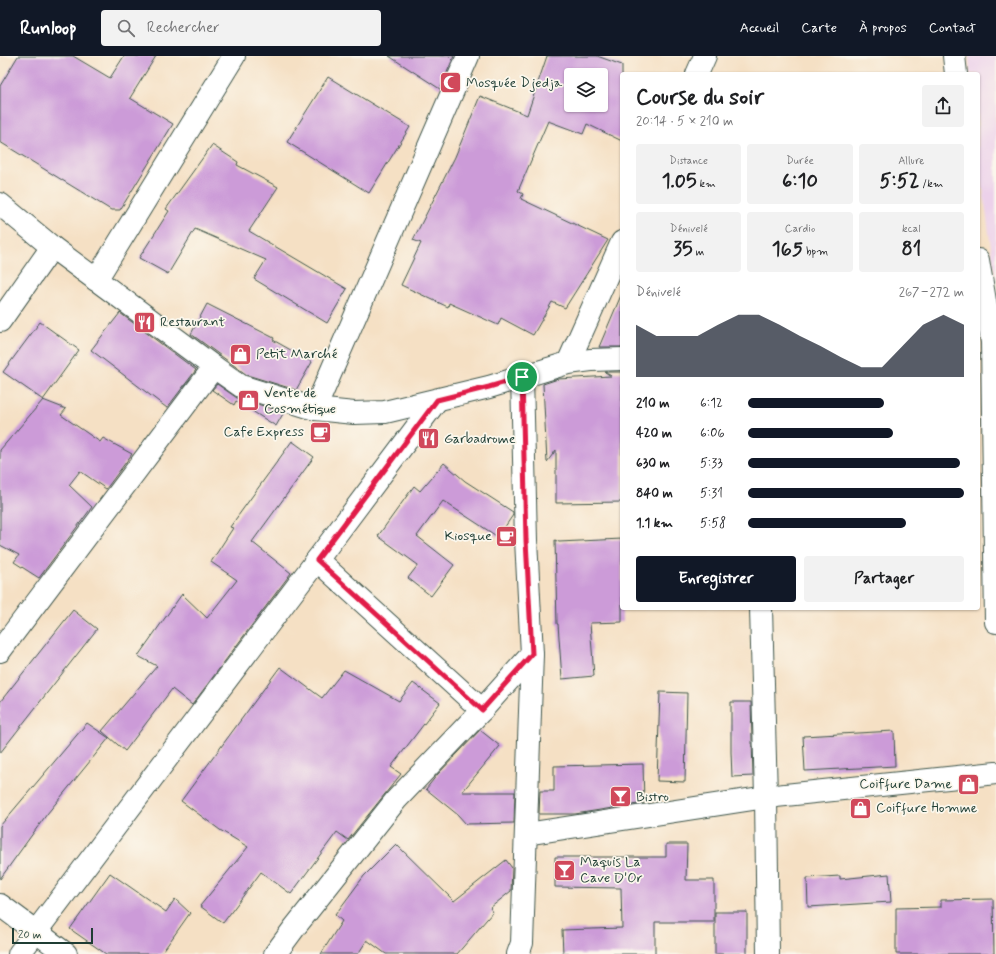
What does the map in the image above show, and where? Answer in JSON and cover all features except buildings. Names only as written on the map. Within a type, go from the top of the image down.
[{"type":"street","points":[[96,280],[234,56]]},
{"type":"street","points":[[315,409],[468,56]]},
{"type":"street","points":[[698,72],[705,56]]},
{"type":"street","points":[[954,56],[956,72]]},
{"type":"street","points":[[0,204],[52,247],[241,386],[315,409],[354,413],[385,412],[489,387],[568,363],[620,359]]},
{"type":"street","points":[[568,363],[620,246]]},
{"type":"street","points":[[0,321],[52,247]]},
{"type":"street","points":[[980,275],[989,343],[996,622]]},
{"type":"street","points":[[0,651],[214,367]]},
{"type":"street","points":[[518,954],[522,943],[532,654],[526,540],[522,377]]},
{"type":"street","points":[[19,954],[437,400]]},
{"type":"street","points":[[317,560],[482,710]]},
{"type":"street","points":[[761,610],[768,954]]},
{"type":"street","points":[[275,954],[396,800],[482,710],[532,654]]},
{"type":"street","points":[[526,834],[766,797],[996,774]]},
{"type":"street","points":[[0,905],[66,954]]},
{"type":"shaded area","points":[[969,56],[996,56],[996,283],[980,167],[980,72],[970,72]]},
{"type":"place","name":"Mosquée Djedja","points":[[450,83]]},
{"type":"place","name":"Restaurant","points":[[144,322]]},
{"type":"place","name":"Petit Marché","points":[[240,354]]},
{"type":"place","name":"Vente de Cosmétique","points":[[248,401]]},
{"type":"place","name":"Cafe Express","points":[[320,432]]},
{"type":"place","name":"Garbadrome","points":[[429,439]]},
{"type":"place","name":"Kiosque","points":[[507,536]]},
{"type":"place","name":"Coiffure Dame","points":[[968,784]]},
{"type":"place","name":"Bistro","points":[[621,797]]},
{"type":"place","name":"Coiffure Homme","points":[[860,808]]},
{"type":"place","name":"Maquis La Cave D'Or","points":[[564,870]]},
{"type":"route","points":[[522,377],[526,540],[532,654],[482,710],[317,560],[437,400],[522,377]]}]
